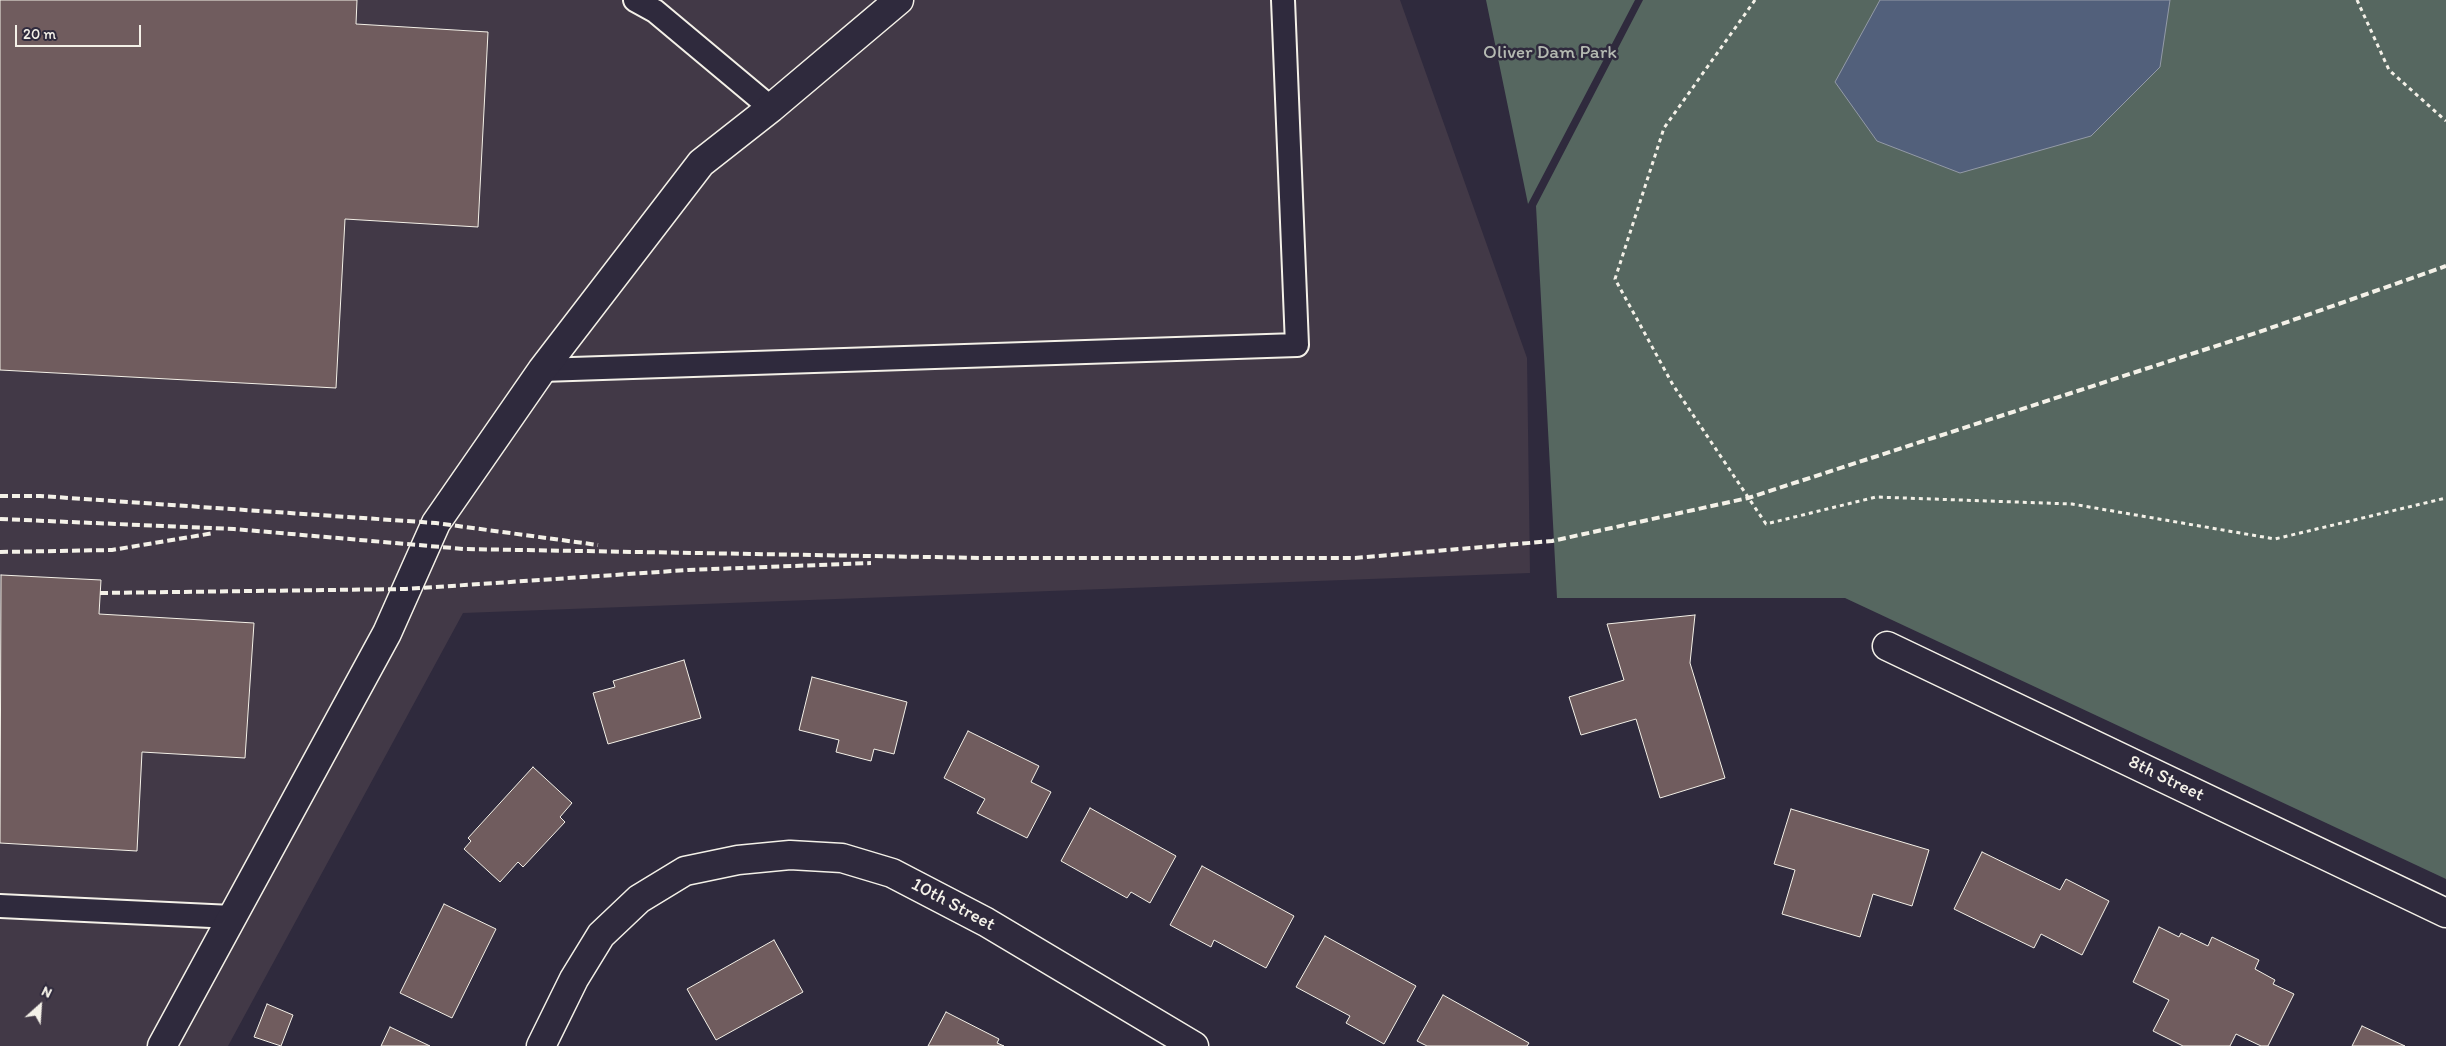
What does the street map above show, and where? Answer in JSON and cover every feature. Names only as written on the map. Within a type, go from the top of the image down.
[{"type":"street","points":[[162,1046],[387,633],[436,523],[542,370],[701,163],[771,108],[899,0]]},
{"type":"street","name":"8th Street","points":[[1887,646],[2446,913]]},
{"type":"street","name":"10th Street","points":[[542,1046],[574,979],[601,936],[639,899],[686,871],[738,860],[790,855],[842,858],[892,873],[986,922],[1159,1027],[1194,1046]]},
{"type":"lane","points":[[635,0],[656,11],[771,108]]},
{"type":"lane","points":[[542,370],[1297,345],[1283,0]]},
{"type":"lane","points":[[0,906],[232,917]]},
{"type":"path","points":[[1755,0],[1664,128],[1616,279],[1672,385],[1766,524],[1876,497],[2072,504],[2275,539],[2446,498]]},
{"type":"path","points":[[2358,0],[2388,70],[2446,121]]},
{"type":"shaded area","points":[[0,0],[1400,0],[1527,358],[1530,573],[463,613],[228,1046],[0,1046]]},
{"type":"green space","name":"Oliver Dam Park","points":[[1486,0],[1635,0],[1528,204]]},
{"type":"green space","points":[[1643,0],[2446,0],[2446,879],[1845,598],[1557,598],[1536,206]]},
{"type":"water","points":[[1880,0],[2170,0],[2160,67],[2091,136],[1960,173],[1877,141],[1835,82]]},
{"type":"building","points":[[0,0],[357,0],[356,24],[488,32],[478,227],[345,219],[336,388],[0,370]]},
{"type":"building","points":[[1,575],[101,580],[99,614],[254,623],[245,758],[142,752],[137,851],[0,843]]},
{"type":"building","points":[[1695,615],[1690,663],[1725,778],[1660,798],[1636,719],[1581,735],[1569,697],[1624,680],[1607,624]]},
{"type":"building","points":[[684,660],[701,718],[608,744],[593,693],[615,687],[613,681]]},
{"type":"building","points":[[812,677],[907,702],[894,754],[874,749],[871,761],[836,752],[839,740],[799,730]]},
{"type":"building","points":[[968,731],[1039,766],[1031,782],[1051,792],[1027,838],[977,813],[985,799],[944,778]]},
{"type":"building","points":[[533,767],[572,803],[560,817],[565,822],[523,867],[518,862],[500,882],[464,849],[471,841],[468,838]]},
{"type":"building","points":[[1090,808],[1176,856],[1150,903],[1131,892],[1127,898],[1061,861]]},
{"type":"building","points":[[1791,809],[1929,850],[1912,906],[1873,894],[1860,937],[1782,914],[1795,870],[1774,864]]},
{"type":"building","points":[[1982,852],[2060,890],[2066,879],[2109,901],[2082,955],[2041,934],[2034,948],[1954,909]]},
{"type":"building","points":[[1202,866],[1294,916],[1266,968],[1214,940],[1211,947],[1170,925]]},
{"type":"building","points":[[444,904],[496,929],[452,1018],[400,993]]},
{"type":"building","points":[[2159,927],[2179,937],[2181,933],[2208,946],[2212,937],[2259,960],[2255,969],[2275,980],[2273,984],[2294,994],[2268,1046],[2261,1046],[2236,1034],[2230,1046],[2183,1046],[2153,1031],[2169,1000],[2133,982]]},
{"type":"building","points":[[1325,936],[1416,986],[1384,1044],[1346,1023],[1350,1016],[1296,987]]},
{"type":"building","points":[[774,940],[803,992],[716,1040],[687,989]]},
{"type":"building","points":[[1443,995],[1529,1043],[1527,1046],[1427,1046],[1417,1041]]},
{"type":"building","points":[[267,1004],[293,1015],[281,1046],[254,1037]]},
{"type":"building","points":[[946,1012],[999,1039],[997,1043],[1004,1046],[928,1046]]},
{"type":"building","points":[[2362,1026],[2405,1046],[2352,1046]]},
{"type":"building","points":[[390,1027],[430,1046],[381,1046]]},
{"type":"railway","points":[[0,519],[234,529],[464,549],[986,558],[1355,558],[1552,541],[1748,498],[2259,332],[2446,266]]},
{"type":"railway","points":[[0,496],[40,496],[436,523],[598,545]]},
{"type":"railway","points":[[0,552],[112,550],[214,533]]},
{"type":"railway","points":[[100,593],[406,589],[688,570],[871,563]]}]
